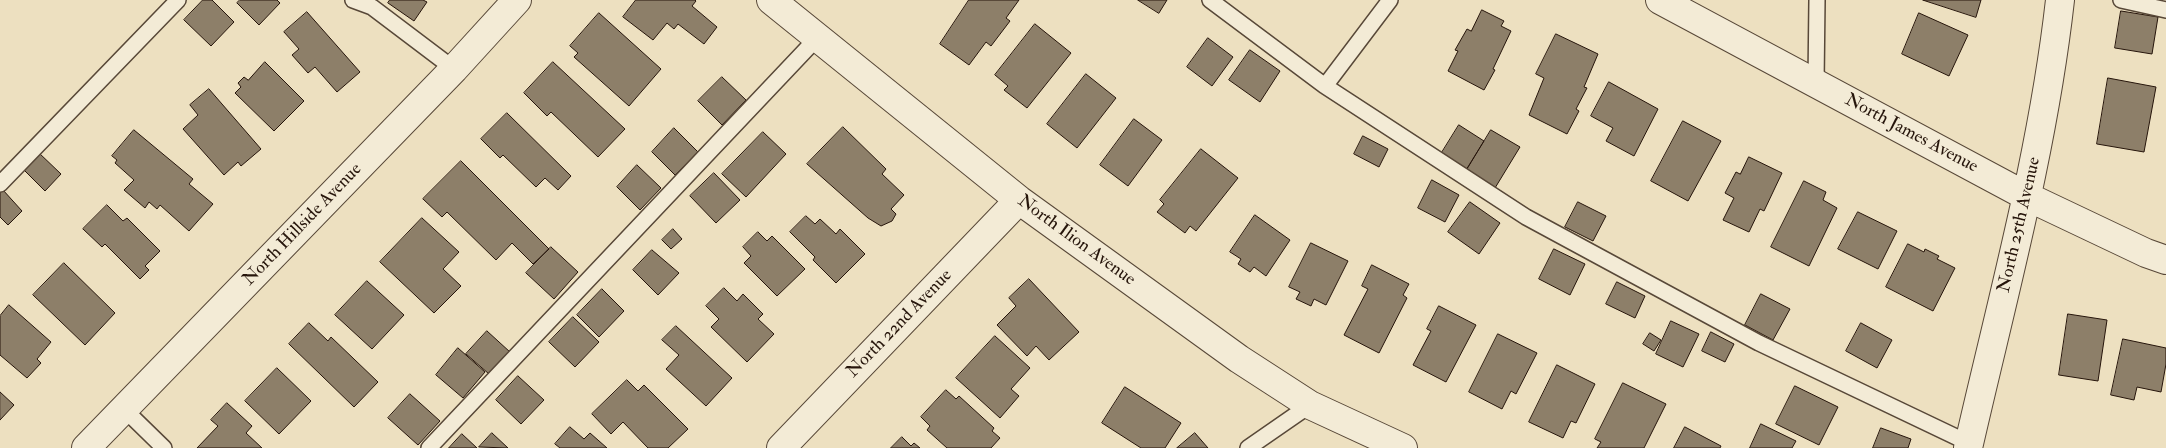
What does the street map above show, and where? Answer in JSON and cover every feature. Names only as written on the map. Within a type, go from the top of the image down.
[{"type":"street","name":"North Hillside Avenue","points":[[86,448],[454,69],[517,0]]},
{"type":"street","name":"North Ilion Avenue","points":[[772,0],[1019,200],[1239,359],[1310,405],[1403,448]]},
{"type":"street","name":"North James Avenue","points":[[1660,0],[2028,197],[2146,253],[2166,260]]},
{"type":"street","name":"North 25th Avenue","points":[[1972,447],[2028,197],[2056,38],[2060,0]]},
{"type":"street","name":"North 22nd Avenue","points":[[781,448],[1019,200]]},
{"type":"lane","points":[[0,184],[178,0]]},
{"type":"lane","points":[[353,0],[372,7],[454,69]]},
{"type":"lane","points":[[1210,0],[1325,86],[1534,221],[1759,343],[1972,447]]},
{"type":"lane","points":[[1325,86],[1390,0]]},
{"type":"lane","points":[[1816,83],[1817,0]]},
{"type":"lane","points":[[2121,0],[2166,10]]},
{"type":"lane","points":[[429,448],[818,37]]},
{"type":"lane","points":[[1248,448],[1310,405]]},
{"type":"lane","points":[[124,409],[164,448]]},
{"type":"building","points":[[203,0],[212,0],[234,22],[211,46],[184,20]]},
{"type":"building","points":[[240,0],[277,0],[280,3],[259,25],[237,3]]},
{"type":"building","points":[[390,0],[423,0],[427,2],[414,21],[388,3]]},
{"type":"building","points":[[636,0],[695,0],[692,6],[717,27],[704,44],[678,24],[674,29],[667,23],[653,40],[623,17]]},
{"type":"building","points":[[969,0],[1019,0],[1006,18],[1010,21],[991,46],[986,42],[969,65],[940,44]]},
{"type":"building","points":[[1138,0],[1167,0],[1159,13]]},
{"type":"building","points":[[1923,0],[1981,0],[1976,17]]},
{"type":"building","points":[[1482,10],[1504,21],[1501,26],[1511,31],[1493,69],[1495,70],[1484,90],[1448,71],[1458,51],[1455,50],[1467,29],[1471,31]]},
{"type":"building","points":[[2121,11],[2158,17],[2152,54],[2115,48]]},
{"type":"building","points":[[307,12],[360,72],[337,92],[315,67],[308,73],[292,55],[299,49],[284,32]]},
{"type":"building","points":[[599,13],[661,69],[629,106],[574,57],[578,53],[570,46]]},
{"type":"building","points":[[1919,13],[1968,35],[1949,76],[1902,54]]},
{"type":"building","points":[[1035,24],[1071,53],[1027,108],[1004,90],[1008,86],[995,75]]},
{"type":"building","points":[[1556,34],[1598,54],[1584,87],[1587,88],[1576,109],[1579,111],[1567,134],[1529,115],[1544,78],[1536,74]]},
{"type":"building","points":[[1208,38],[1233,57],[1212,86],[1187,67]]},
{"type":"building","points":[[1250,50],[1280,71],[1260,102],[1229,80]]},
{"type":"building","points":[[265,62],[304,101],[274,131],[235,93],[241,87],[238,83],[244,77],[248,80]]},
{"type":"building","points":[[553,62],[625,129],[598,157],[551,112],[547,116],[524,93]]},
{"type":"building","points":[[1086,74],[1116,98],[1077,148],[1047,124]]},
{"type":"building","points":[[722,77],[746,100],[722,125],[698,101]]},
{"type":"building","points":[[2108,78],[2156,87],[2144,152],[2097,144]]},
{"type":"building","points":[[1609,82],[1658,109],[1634,156],[1606,141],[1613,128],[1591,116]]},
{"type":"building","points":[[209,89],[261,149],[241,166],[238,162],[224,175],[183,129],[198,115],[190,105]]},
{"type":"building","points":[[507,113],[571,176],[558,190],[545,178],[536,187],[503,155],[500,158],[481,139]]},
{"type":"building","points":[[1134,119],[1162,140],[1128,186],[1100,165]]},
{"type":"building","points":[[1683,121],[1721,141],[1688,201],[1651,181]]},
{"type":"building","points":[[1459,125],[1484,141],[1466,170],[1441,154]]},
{"type":"building","points":[[843,127],[886,169],[882,174],[904,195],[891,209],[896,214],[892,221],[881,226],[868,218],[807,164]]},
{"type":"building","points":[[674,128],[698,152],[675,175],[652,152]]},
{"type":"building","points":[[134,130],[193,179],[189,184],[213,204],[189,231],[160,205],[157,209],[149,202],[145,208],[124,190],[134,180],[115,163],[117,160],[112,156]]},
{"type":"building","points":[[1491,130],[1520,147],[1495,188],[1467,170]]},
{"type":"building","points":[[763,132],[786,154],[746,197],[722,174]]},
{"type":"building","points":[[1363,136],[1388,149],[1379,167],[1354,154]]},
{"type":"building","points":[[1201,149],[1238,178],[1196,231],[1190,226],[1185,233],[1157,212],[1164,204],[1160,200]]},
{"type":"building","points":[[38,152],[61,174],[45,191],[22,168]]},
{"type":"building","points":[[1749,157],[1782,173],[1764,211],[1760,209],[1749,232],[1723,220],[1734,198],[1725,193],[1736,172],[1740,174]]},
{"type":"building","points":[[461,161],[549,249],[533,264],[512,243],[496,260],[447,212],[442,217],[423,199]]},
{"type":"building","points":[[637,165],[661,188],[640,210],[617,187]]},
{"type":"building","points":[[714,173],[740,200],[716,223],[690,196]]},
{"type":"building","points":[[1432,180],[1459,195],[1445,222],[1418,208]]},
{"type":"building","points":[[1804,181],[1826,192],[1823,200],[1837,208],[1809,266],[1771,247]]},
{"type":"building","points":[[3,190],[22,211],[8,225],[0,217],[0,193]]},
{"type":"building","points":[[1470,202],[1500,223],[1479,254],[1448,232]]},
{"type":"building","points":[[1578,202],[1606,216],[1593,241],[1565,227]]},
{"type":"building","points":[[107,205],[123,221],[127,218],[160,251],[145,266],[149,270],[140,279],[105,244],[102,247],[83,229]]},
{"type":"building","points":[[1858,212],[1897,231],[1878,269],[1838,249]]},
{"type":"building","points":[[1255,215],[1290,240],[1266,276],[1254,267],[1250,272],[1238,264],[1241,259],[1230,252]]},
{"type":"building","points":[[806,216],[815,224],[820,219],[836,234],[840,229],[865,254],[836,283],[813,260],[815,257],[790,232]]},
{"type":"building","points":[[422,218],[459,252],[443,269],[461,286],[434,313],[380,262]]},
{"type":"building","points":[[673,229],[682,239],[671,249],[662,240]]},
{"type":"building","points":[[758,232],[767,241],[772,236],[805,269],[777,296],[744,263],[751,256],[743,247]]},
{"type":"building","points":[[1311,243],[1348,261],[1326,305],[1314,299],[1311,306],[1296,299],[1300,292],[1289,287]]},
{"type":"building","points":[[1908,244],[1924,252],[1925,249],[1939,256],[1937,259],[1955,268],[1933,311],[1886,287]]},
{"type":"building","points":[[551,247],[578,272],[554,299],[526,273]]},
{"type":"building","points":[[1554,249],[1585,264],[1570,295],[1539,279]]},
{"type":"building","points":[[652,250],[679,273],[658,295],[633,270]]},
{"type":"building","points":[[64,263],[115,313],[85,345],[33,295]]},
{"type":"building","points":[[1372,265],[1409,284],[1403,295],[1407,298],[1379,353],[1344,335],[1368,289],[1362,286]]},
{"type":"building","points":[[1029,279],[1079,332],[1049,360],[1036,346],[1027,356],[997,325],[1016,306],[1009,298]]},
{"type":"building","points":[[367,281],[404,315],[372,349],[335,315]]},
{"type":"building","points":[[1617,282],[1645,296],[1635,318],[1606,304]]},
{"type":"building","points":[[724,288],[737,301],[743,294],[763,314],[758,319],[774,334],[747,362],[711,327],[719,319],[706,306]]},
{"type":"building","points":[[602,289],[624,311],[599,337],[577,315]]},
{"type":"building","points":[[1761,294],[1790,309],[1773,340],[1745,325]]},
{"type":"building","points":[[9,305],[51,342],[37,359],[41,363],[27,378],[0,355],[0,316]]},
{"type":"building","points":[[1439,306],[1476,325],[1446,382],[1413,365],[1431,331],[1427,329]]},
{"type":"building","points":[[2068,314],[2107,320],[2098,381],[2059,375]]},
{"type":"building","points":[[573,317],[599,342],[575,367],[549,342]]},
{"type":"building","points":[[1671,321],[1699,334],[1683,367],[1656,354]]},
{"type":"building","points":[[309,323],[328,341],[331,337],[378,382],[354,407],[289,344]]},
{"type":"building","points":[[1861,323],[1892,340],[1877,368],[1846,351]]},
{"type":"building","points":[[676,326],[732,378],[706,406],[666,369],[679,355],[662,340]]},
{"type":"building","points":[[487,331],[510,352],[489,374],[466,354]]},
{"type":"building","points":[[1711,332],[1734,344],[1725,362],[1702,351]]},
{"type":"building","points":[[1650,333],[1661,340],[1654,351],[1643,344]]},
{"type":"building","points":[[1498,334],[1537,353],[1516,394],[1511,391],[1502,409],[1469,392]]},
{"type":"building","points":[[995,336],[1030,368],[1011,389],[1019,396],[1000,418],[956,378]]},
{"type":"building","points":[[2123,339],[2166,348],[2166,364],[2161,392],[2137,387],[2134,400],[2111,395]]},
{"type":"building","points":[[458,348],[485,372],[463,398],[436,375]]},
{"type":"building","points":[[1557,365],[1595,384],[1576,423],[1571,421],[1563,438],[1529,422]]},
{"type":"building","points":[[277,368],[311,401],[279,434],[245,401]]},
{"type":"building","points":[[518,376],[544,400],[521,424],[496,400]]},
{"type":"building","points":[[627,380],[638,391],[644,385],[688,429],[668,448],[648,448],[623,422],[611,434],[592,414]]},
{"type":"building","points":[[1623,383],[1666,404],[1644,448],[1597,448],[1601,442],[1595,439]]},
{"type":"building","points":[[1795,386],[1838,407],[1819,445],[1776,424]]},
{"type":"building","points":[[1125,387],[1181,423],[1165,448],[1141,448],[1102,423]]},
{"type":"building","points":[[946,390],[956,399],[959,396],[994,428],[992,431],[1000,438],[991,448],[947,448],[927,430],[930,426],[921,417]]},
{"type":"building","points":[[0,392],[14,405],[0,420]]},
{"type":"building","points":[[410,394],[440,421],[418,445],[388,418]]},
{"type":"building","points":[[227,403],[252,426],[246,433],[262,448],[197,448],[218,426],[211,420]]},
{"type":"building","points":[[1761,424],[1796,441],[1792,448],[1750,448]]},
{"type":"building","points":[[570,427],[584,439],[590,433],[607,448],[560,448],[555,444]]},
{"type":"building","points":[[1685,427],[1721,446],[1720,448],[1674,448]]},
{"type":"building","points":[[1881,428],[1911,439],[1908,448],[1873,448]]},
{"type":"building","points":[[492,433],[508,448],[479,447]]},
{"type":"building","points":[[1195,433],[1208,448],[1177,448]]},
{"type":"building","points":[[462,434],[477,448],[449,448]]},
{"type":"building","points":[[902,437],[911,446],[914,443],[920,448],[891,448]]}]
